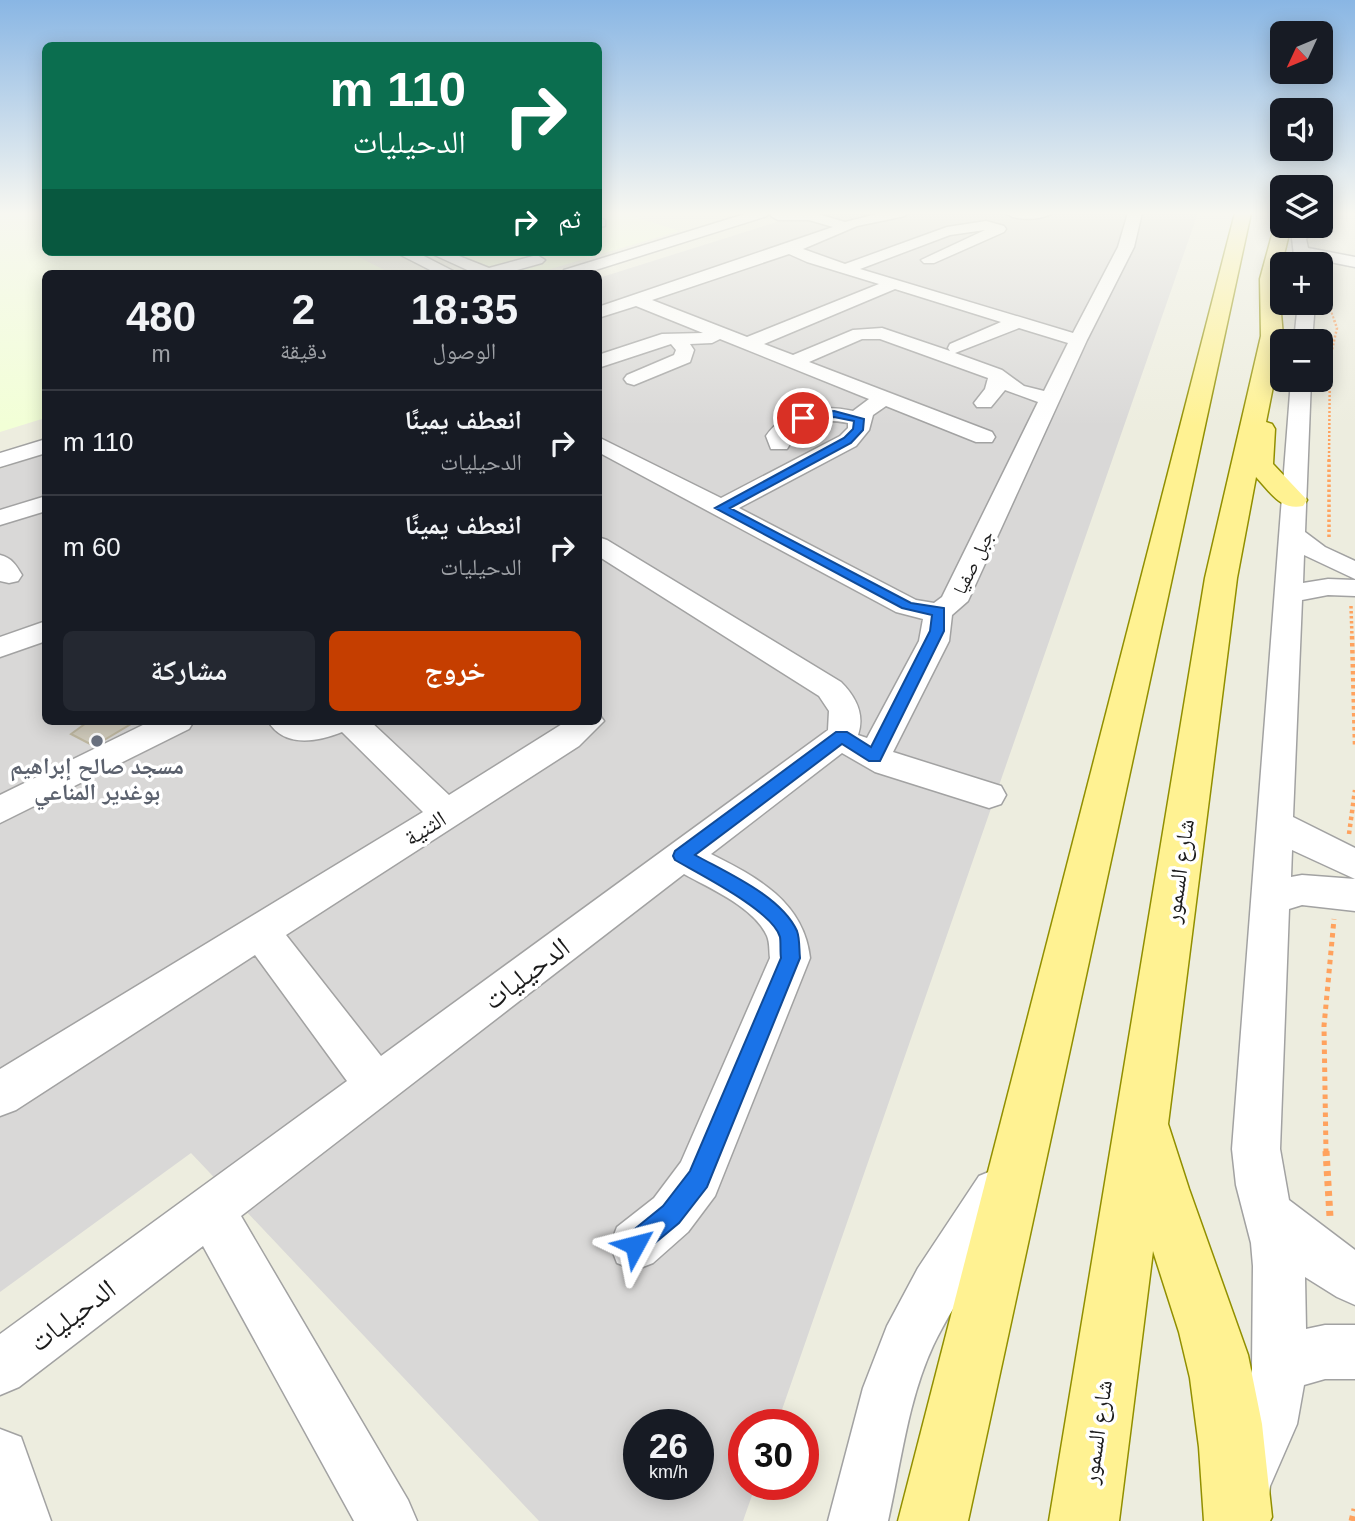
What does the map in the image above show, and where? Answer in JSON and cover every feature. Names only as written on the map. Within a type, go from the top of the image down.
[{"type":"main road","points":[[933,1521],[1226,284]]},
{"type":"main road","name":"شارع السمور","points":[[1273,329],[1283,284]]},
{"type":"main road","name":"شارع السمور","points":[[1084,1521],[1221,578],[1279,392]]},
{"type":"main road","points":[[1143,1118],[1161,1196],[1210,1330],[1223,1381],[1232,1436],[1237,1519]]},
{"type":"street","points":[[602,312],[693,290],[683,284]]},
{"type":"street","points":[[891,284],[1078,340]]},
{"type":"street","name":"جبل صفيا","points":[[603,449],[906,606],[922,611],[939,610],[954,601],[1107,284]]},
{"type":"street","points":[[747,344],[894,285]]},
{"type":"street","points":[[853,302],[878,310]]},
{"type":"street","points":[[643,303],[984,437]]},
{"type":"street","points":[[896,304],[914,304],[928,309]]},
{"type":"street","points":[[957,348],[1015,323]]},
{"type":"street","points":[[792,362],[859,334],[876,333],[999,376],[1017,390],[1052,399]]},
{"type":"street","points":[[602,360],[656,340],[675,337],[729,337]]},
{"type":"street","points":[[634,379],[683,358],[685,350],[675,337]]},
{"type":"street","points":[[984,403],[995,390],[999,376]]},
{"type":"street","name":"شارع السمور","points":[[1237,1519],[1241,1484],[1269,1424],[1279,1369],[1279,1266],[1260,1185],[1256,1149],[1292,517],[1282,392]]},
{"type":"street","points":[[721,508],[848,441],[858,430],[859,419],[866,408],[884,398]]},
{"type":"street","points":[[779,443],[777,436],[782,430],[810,416],[834,414],[859,419]]},
{"type":"street","points":[[0,449],[42,436]]},
{"type":"street","points":[[0,460],[42,447]]},
{"type":"street","points":[[0,518],[42,504]]},
{"type":"street","points":[[1292,517],[1315,552],[1353,579]]},
{"type":"street","points":[[602,547],[830,689],[846,711],[858,746],[989,796]]},
{"type":"street","points":[[1287,594],[1328,587],[1353,579]]},
{"type":"street","points":[[858,746],[934,641],[939,610]]},
{"type":"street","points":[[0,648],[42,632]]},
{"type":"street","points":[[0,810],[170,725]]},
{"type":"street","points":[[288,725],[304,730],[327,725]]},
{"type":"street","points":[[353,725],[447,814]]},
{"type":"street","name":"الثنية","points":[[0,1094],[568,738],[583,725]]},
{"type":"street","name":"الدحيليات","points":[[0,1368],[682,856],[858,746]]},
{"type":"street","points":[[1274,824],[1348,878]]},
{"type":"street","points":[[635,1245],[671,1215],[698,1179],[790,958],[789,934],[780,920],[750,895],[682,856]]},
{"type":"street","points":[[1270,898],[1348,878]]},
{"type":"street","points":[[260,931],[376,1085]]},
{"type":"street","points":[[858,1521],[892,1386],[905,1347],[922,1312],[1018,1155]]},
{"type":"street","points":[[210,1210],[387,1521]]},
{"type":"street","points":[[1269,1216],[1329,1264],[1355,1279]]},
{"type":"street","points":[[1279,1369],[1294,1359],[1312,1353],[1333,1350],[1355,1352]]},
{"type":"street","points":[[0,1458],[21,1521]]},
{"type":"path","points":[[1332,315],[1337,328],[1330,359],[1329,537],[1333,545],[1350,556],[1353,579],[1355,745]]},
{"type":"path","points":[[1332,1225],[1326,1198],[1324,1026],[1348,878],[1355,790]]},
{"type":"path","points":[[1352,1521],[1355,1509]]},
{"type":"shaded area","points":[[0,284],[42,284],[42,419],[0,432]]},
{"type":"shaded area","points":[[602,284],[1173,284],[782,1409],[728,1409],[728,1500],[750,1500],[743,1521],[539,1521],[191,1153],[0,1292],[0,469],[42,455],[42,725],[602,725]]},
{"type":"building","name":"مسجد صالح إبراهيم بوغدير المناعي","points":[[83,725],[129,725],[94,746],[71,734]]},
{"type":"place","name":"مسجد صالح إبراهيم بوغدير المناعي","points":[[97,741]]},
{"type":"route","points":[[635,1245],[671,1215],[686,1197],[709,1159],[786,973],[792,947],[789,934],[780,920],[765,906],[682,856],[842,736],[874,757],[937,631],[939,610],[922,611],[906,606],[721,508],[848,441],[858,430],[859,419],[851,416],[817,414],[803,418]]}]
